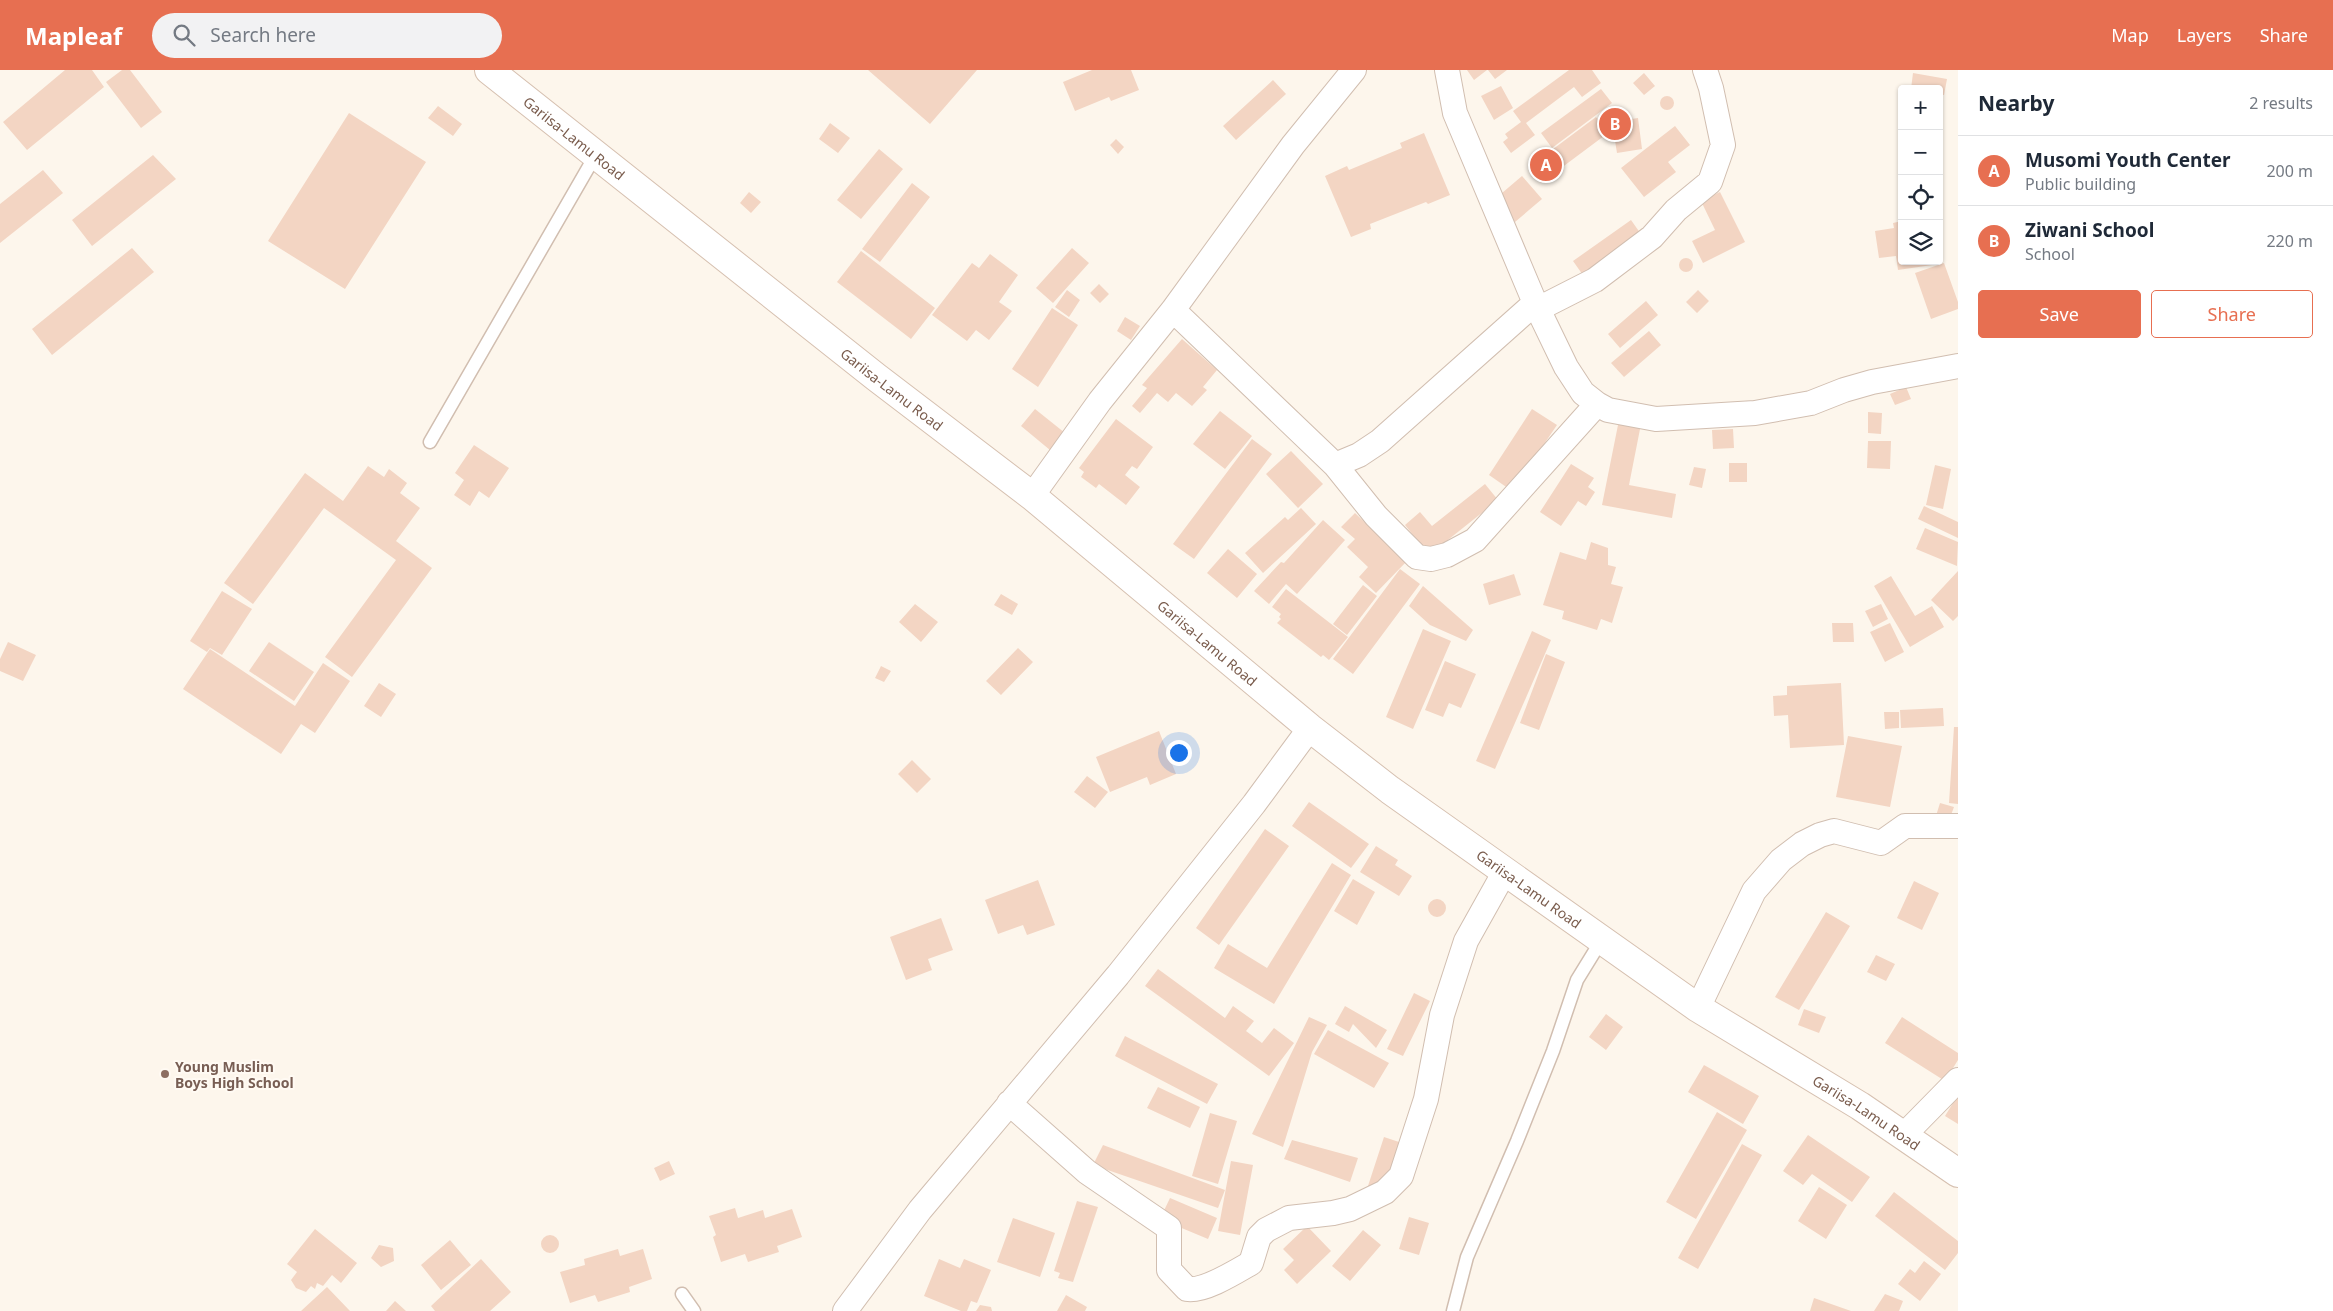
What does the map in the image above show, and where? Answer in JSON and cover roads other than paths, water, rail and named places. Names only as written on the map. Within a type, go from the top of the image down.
[{"type":"street","name":"Gariisa-Lamu Road","points":[[489,70],[876,377],[1032,496],[1310,728],[1390,790],[1698,1008],[1860,1106],[1958,1173]]},
{"type":"street","points":[[1032,496],[1100,401],[1173,310],[1293,145],[1354,70]]},
{"type":"street","points":[[1448,70],[1454,114],[1536,306],[1566,366],[1583,393],[1597,404],[1608,410],[1656,419],[1754,413],[1811,404],[1844,390],[1872,382],[1958,366]]},
{"type":"street","points":[[1336,465],[1380,441],[1536,306],[1595,280],[1652,237],[1676,210],[1710,182],[1723,145],[1711,88],[1705,70]]},
{"type":"street","points":[[1173,310],[1336,465],[1376,516],[1417,557],[1431,559],[1448,555],[1474,540],[1597,404]]},
{"type":"street","points":[[845,1311],[920,1210],[1118,975],[1254,804],[1310,728]]},
{"type":"street","points":[[1698,1008],[1754,891],[1766,874],[1802,844],[1820,835],[1834,831],[1881,843],[1905,826],[1958,826]]},
{"type":"street","points":[[1009,1103],[1087,1172],[1169,1228],[1168,1270],[1187,1290],[1196,1289],[1222,1278],[1251,1262],[1259,1237],[1266,1230],[1289,1218],[1350,1209],[1385,1192],[1401,1176],[1426,1099],[1442,1015],[1466,941],[1504,872]]},
{"type":"street","points":[[1903,1136],[1958,1080]]},
{"type":"lane","points":[[430,442],[595,156]]},
{"type":"lane","points":[[1453,1311],[1467,1257],[1517,1141],[1577,980],[1601,941]]},
{"type":"lane","points":[[682,1294],[694,1311]]},
{"type":"place","name":"Ziwani School","points":[[1615,124]]},
{"type":"place","name":"Musomi Youth Center","points":[[1546,165]]},
{"type":"place","name":"Young Muslim Boys High School","points":[[165,1074]]}]
